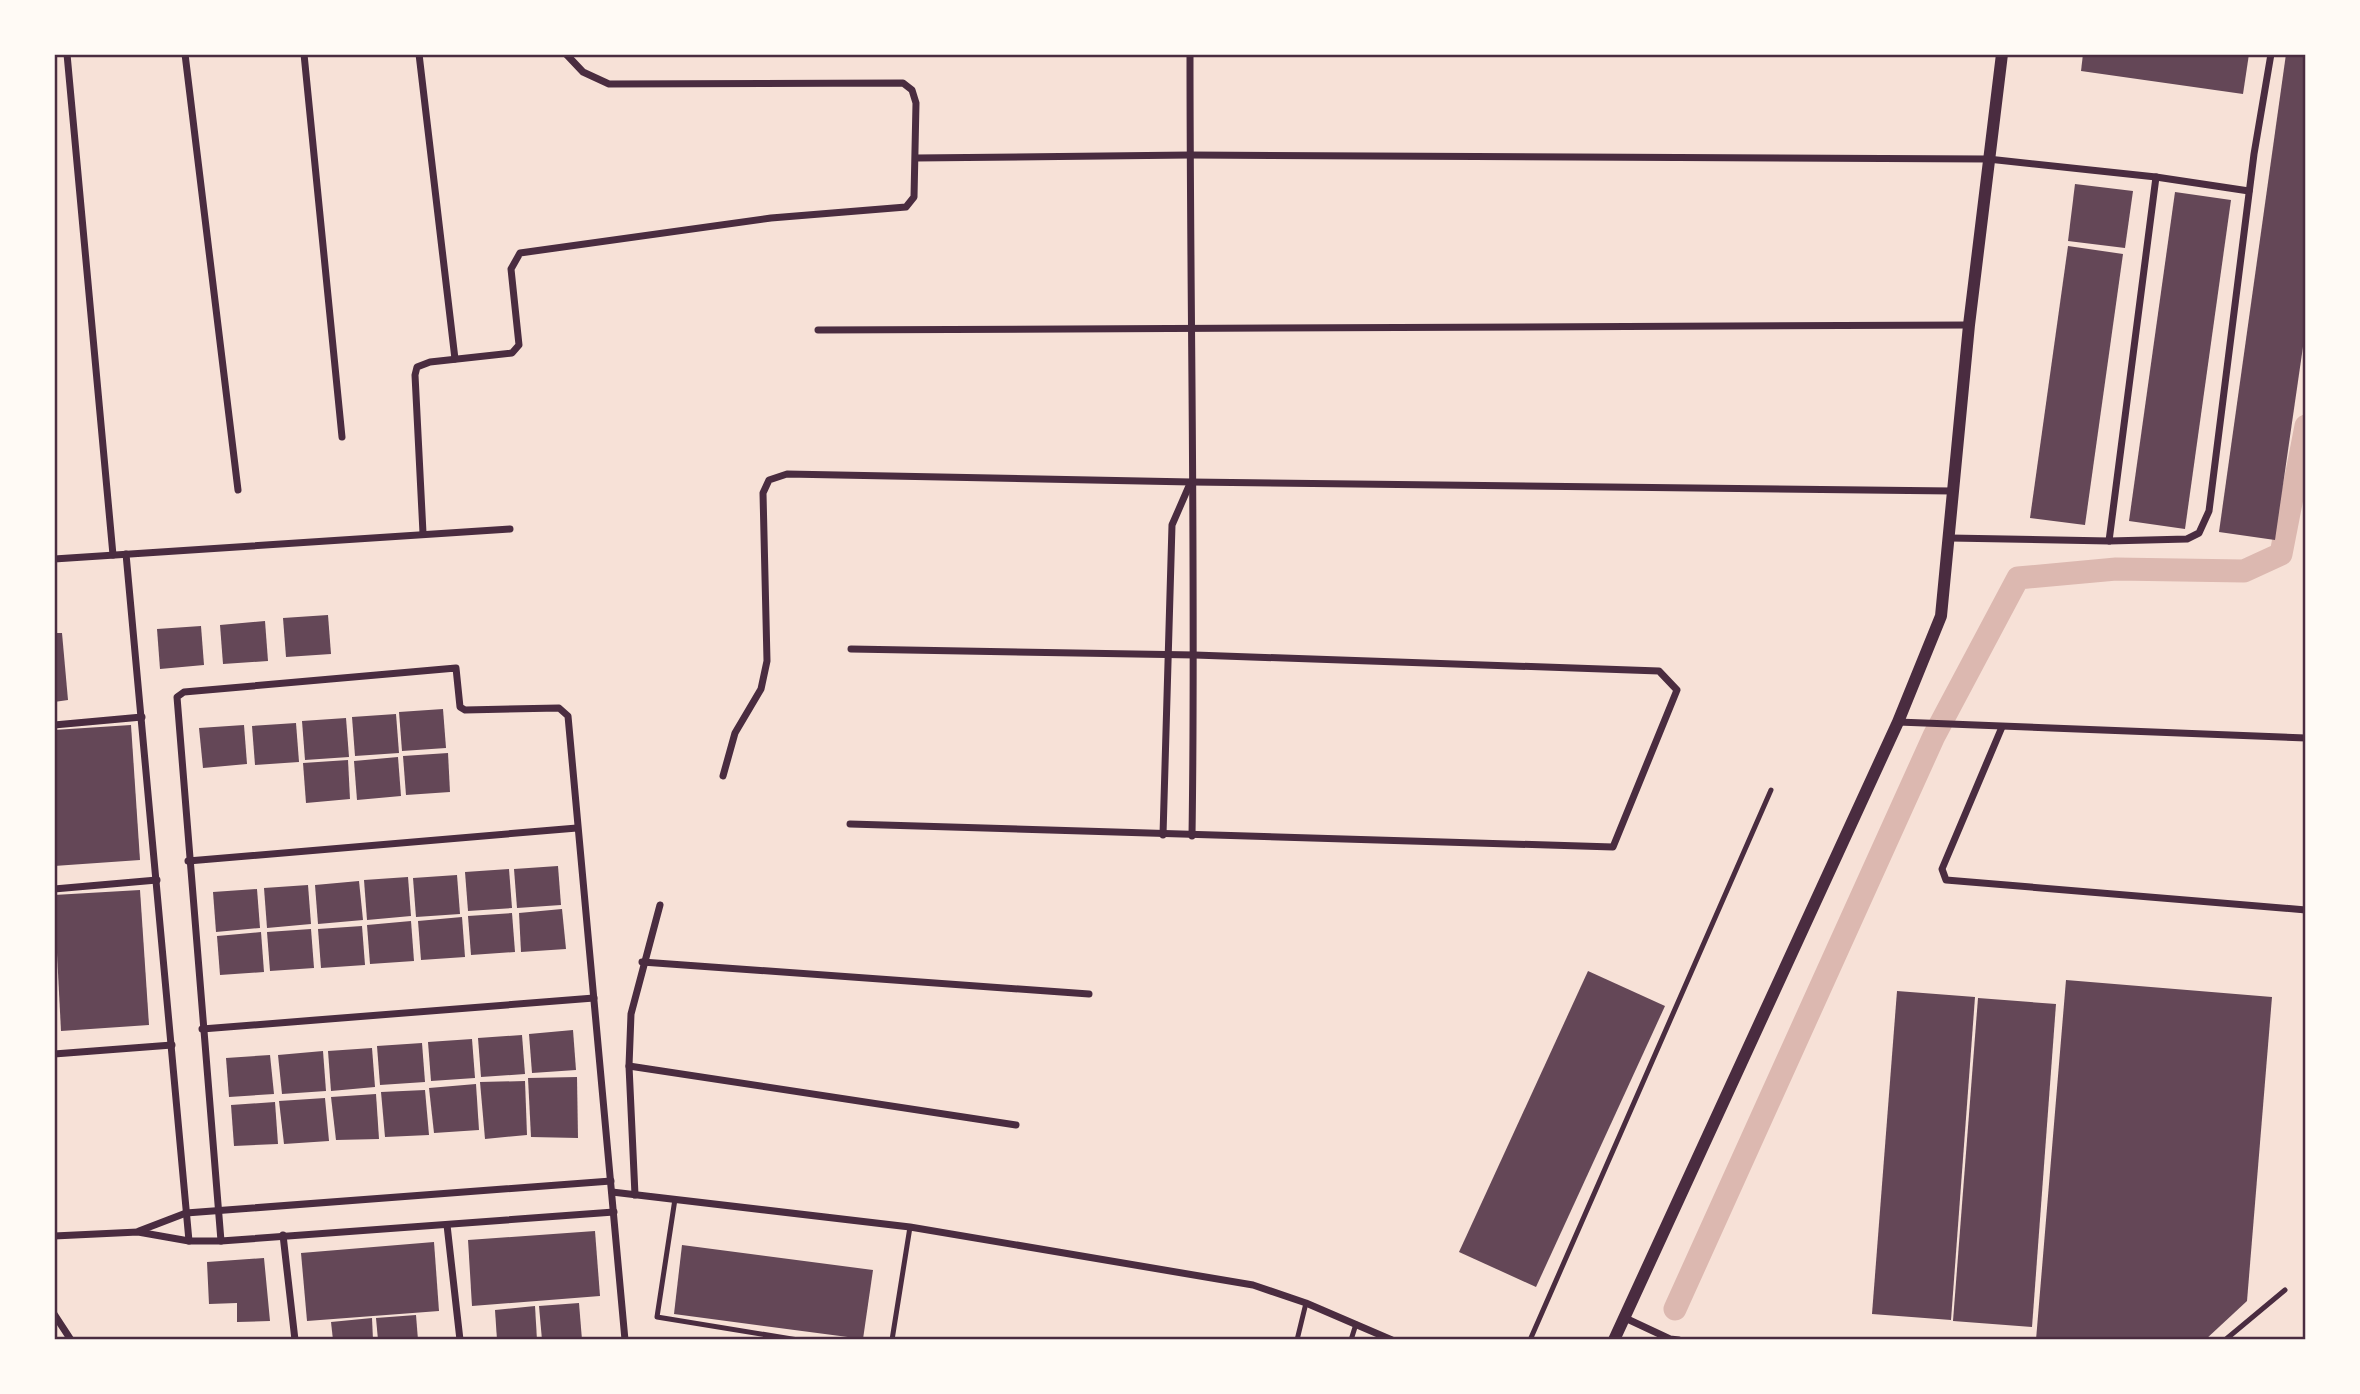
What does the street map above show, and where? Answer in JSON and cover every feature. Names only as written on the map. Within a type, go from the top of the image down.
[{"type":"street","points":[[67,54],[113,555]]},
{"type":"street","points":[[185,54],[238,490]]},
{"type":"street","points":[[304,54],[342,437]]},
{"type":"street","points":[[419,54],[455,359]]},
{"type":"street","points":[[423,533],[415,375],[417,367],[430,362],[512,353],[519,345],[511,269],[520,253],[771,218],[906,207],[914,197],[916,103],[912,90],[903,83],[609,84],[583,72],[566,54]]},
{"type":"street","points":[[1190,54],[1191,482],[1195,655],[1192,836]]},
{"type":"street","points":[[1614,1340],[1898,722],[1941,615],[1969,325],[2001,54]]},
{"type":"street","points":[[1950,538],[2109,541],[2187,539],[2199,533],[2209,512],[2249,191],[2271,54]]},
{"type":"street","points":[[916,158],[1190,155],[1988,159],[2157,177],[2249,191]]},
{"type":"street","points":[[2109,541],[2157,177]]},
{"type":"street","points":[[818,330],[1969,325]]},
{"type":"street","points":[[723,776],[735,733],[761,689],[767,661],[762,493],[769,480],[787,474],[1191,482],[1952,491]]},
{"type":"street","points":[[1163,835],[1172,525],[1191,482]]},
{"type":"street","points":[[54,559],[510,529]]},
{"type":"street","points":[[127,554],[189,1241]]},
{"type":"street","points":[[850,824],[1613,848],[1677,690],[1659,671],[1195,655],[851,649]]},
{"type":"street","points":[[221,1241],[188,861],[177,697],[184,692],[456,668],[460,707],[465,710],[565,710],[625,1340]]},
{"type":"street","points":[[54,724],[142,717]]},
{"type":"street","points":[[1898,722],[2306,738]]},
{"type":"street","points":[[2002,727],[1942,869],[1946,880],[2306,910]]},
{"type":"street","points":[[188,861],[577,828]]},
{"type":"street","points":[[54,889],[157,880]]},
{"type":"street","points":[[635,1195],[629,1066],[631,1014],[642,962],[660,905]]},
{"type":"street","points":[[642,962],[1089,994]]},
{"type":"street","points":[[202,1029],[594,998]]},
{"type":"street","points":[[54,1054],[172,1045]]},
{"type":"street","points":[[629,1066],[1016,1125]]},
{"type":"street","points":[[138,1231],[186,1213],[611,1181]]},
{"type":"street","points":[[612,1192],[910,1227],[1253,1285],[1306,1303],[1392,1340]]},
{"type":"street","points":[[54,1236],[138,1231],[189,1241],[221,1241],[614,1212]]},
{"type":"street","points":[[447,1225],[460,1340]]},
{"type":"street","points":[[283,1236],[295,1340]]},
{"type":"street","points":[[54,1314],[71,1340]]},
{"type":"street","points":[[1623,1317],[1670,1339],[1679,1340]]},
{"type":"lane","points":[[1530,1340],[1771,790]]},
{"type":"lane","points":[[675,1199],[657,1317],[798,1340]]},
{"type":"lane","points":[[892,1340],[910,1227]]},
{"type":"lane","points":[[2225,1340],[2285,1290]]},
{"type":"lane","points":[[1297,1340],[1306,1303]]},
{"type":"lane","points":[[1351,1340],[1356,1324]]},
{"type":"building","points":[[2083,54],[2249,54],[2243,94],[2081,71]]},
{"type":"building","points":[[2286,54],[2306,54],[2306,326],[2275,540],[2219,532]]},
{"type":"building","points":[[2075,184],[2133,191],[2125,248],[2068,241]]},
{"type":"building","points":[[2175,192],[2231,200],[2185,529],[2129,521]]},
{"type":"building","points":[[2068,246],[2123,254],[2085,525],[2030,518]]},
{"type":"building","points":[[328,615],[331,654],[286,657],[283,618]]},
{"type":"building","points":[[265,621],[268,661],[223,664],[220,625]]},
{"type":"building","points":[[201,626],[204,665],[160,669],[157,629]]},
{"type":"building","points":[[54,633],[62,633],[68,700],[54,702]]},
{"type":"building","points":[[443,709],[446,748],[402,751],[399,712]]},
{"type":"building","points":[[396,714],[399,753],[355,756],[352,717]]},
{"type":"building","points":[[346,718],[349,757],[305,760],[302,721]]},
{"type":"building","points":[[296,723],[299,762],[255,765],[252,726]]},
{"type":"building","points":[[131,725],[140,860],[54,866],[54,730]]},
{"type":"building","points":[[244,725],[247,764],[203,768],[199,728]]},
{"type":"building","points":[[448,753],[450,792],[406,795],[403,756]]},
{"type":"building","points":[[398,757],[401,796],[357,800],[354,761]]},
{"type":"building","points":[[348,760],[350,799],[306,803],[303,763]]},
{"type":"building","points":[[558,866],[561,905],[517,908],[514,869]]},
{"type":"building","points":[[509,869],[512,908],[468,911],[465,872]]},
{"type":"building","points":[[457,875],[460,914],[416,917],[413,878]]},
{"type":"building","points":[[408,877],[411,916],[367,920],[364,880]]},
{"type":"building","points":[[359,881],[363,920],[318,924],[315,885]]},
{"type":"building","points":[[308,885],[311,924],[267,928],[264,888]]},
{"type":"building","points":[[257,889],[260,928],[216,932],[213,892]]},
{"type":"building","points":[[140,890],[149,1025],[61,1031],[54,895]]},
{"type":"building","points":[[562,909],[566,949],[521,952],[519,913]]},
{"type":"building","points":[[512,913],[515,952],[471,955],[468,916]]},
{"type":"building","points":[[462,917],[465,957],[421,960],[418,921]]},
{"type":"building","points":[[411,921],[414,961],[370,964],[367,925]]},
{"type":"building","points":[[362,926],[365,965],[321,968],[318,929]]},
{"type":"building","points":[[311,929],[314,968],[270,971],[267,932]]},
{"type":"building","points":[[261,932],[264,972],[220,975],[217,936]]},
{"type":"building","points":[[1588,971],[1665,1006],[1536,1287],[1459,1252]]},
{"type":"building","points":[[2066,980],[2272,997],[2247,1301],[2205,1340],[2036,1340]]},
{"type":"building","points":[[1897,991],[1975,997],[1951,1320],[1872,1314]]},
{"type":"building","points":[[1978,998],[2056,1004],[2032,1327],[1953,1321]]},
{"type":"building","points":[[573,1030],[576,1070],[532,1073],[529,1034]]},
{"type":"building","points":[[522,1035],[525,1074],[481,1077],[478,1038]]},
{"type":"building","points":[[472,1039],[475,1078],[431,1081],[428,1042]]},
{"type":"building","points":[[422,1043],[425,1082],[380,1085],[377,1046]]},
{"type":"building","points":[[372,1048],[375,1087],[331,1091],[328,1051]]},
{"type":"building","points":[[323,1051],[326,1091],[282,1094],[278,1055]]},
{"type":"building","points":[[270,1055],[274,1094],[229,1097],[226,1058]]},
{"type":"building","points":[[577,1077],[578,1138],[531,1137],[528,1078]]},
{"type":"building","points":[[525,1081],[527,1135],[485,1139],[480,1082]]},
{"type":"building","points":[[476,1084],[479,1130],[434,1133],[429,1088]]},
{"type":"building","points":[[425,1090],[429,1135],[385,1137],[381,1092]]},
{"type":"building","points":[[376,1094],[379,1139],[336,1140],[331,1097]]},
{"type":"building","points":[[325,1098],[329,1141],[284,1144],[279,1101]]},
{"type":"building","points":[[275,1102],[278,1144],[234,1146],[231,1105]]},
{"type":"building","points":[[595,1231],[600,1296],[472,1306],[468,1240]]},
{"type":"building","points":[[434,1242],[439,1311],[307,1321],[301,1253]]},
{"type":"building","points":[[682,1245],[873,1270],[863,1339],[674,1314]]},
{"type":"building","points":[[264,1258],[270,1321],[237,1322],[237,1303],[209,1304],[207,1262]]},
{"type":"building","points":[[579,1303],[582,1340],[542,1340],[539,1306]]},
{"type":"building","points":[[535,1306],[537,1340],[497,1340],[495,1310]]},
{"type":"building","points":[[416,1315],[418,1340],[378,1340],[376,1318]]},
{"type":"building","points":[[372,1318],[373,1340],[333,1340],[331,1322]]},
{"type":"waterway","points":[[1675,1309],[1934,736],[2018,578],[2116,569],[2244,571],[2281,554],[2306,426]]}]
